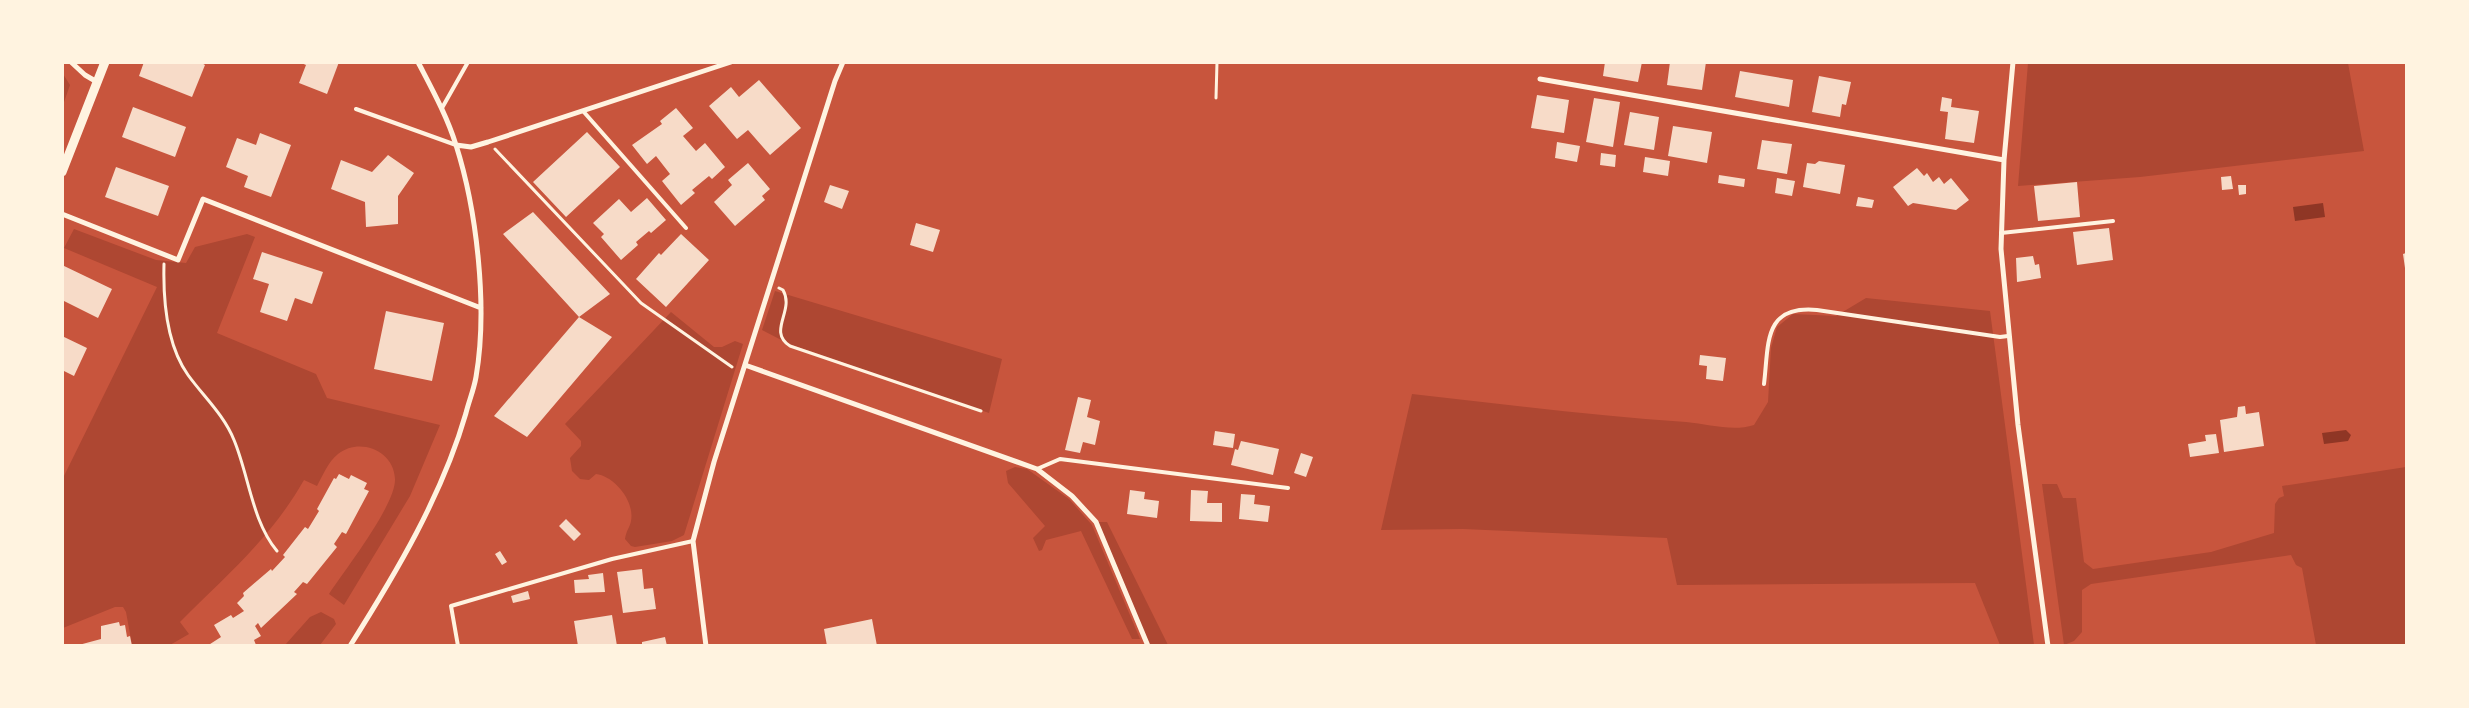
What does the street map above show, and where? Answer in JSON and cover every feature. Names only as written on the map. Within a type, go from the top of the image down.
[{"type":"street","points":[[71,62],[97,82]]},
{"type":"street","points":[[62,172],[105,62]]},
{"type":"street","points":[[350,646],[390,582],[424,516],[457,443],[476,377],[481,308],[470,203],[456,145],[442,108],[418,62]]},
{"type":"street","points":[[456,145],[471,147],[488,142],[731,62]]},
{"type":"street","points":[[706,646],[693,541],[714,462],[835,81],[843,62]]},
{"type":"street","points":[[2013,62],[2004,160],[2001,233],[2008,336],[2048,646]]},
{"type":"street","points":[[1540,79],[2004,160]]},
{"type":"street","points":[[62,214],[178,260],[203,199],[481,308]]},
{"type":"street","points":[[745,365],[1037,469],[1072,496],[1096,522],[1148,646]]},
{"type":"lane","points":[[442,108],[468,62]]},
{"type":"lane","points":[[356,109],[456,145]]},
{"type":"lane","points":[[583,111],[686,228]]},
{"type":"lane","points":[[2001,233],[2113,221]]},
{"type":"lane","points":[[1764,384],[1769,344],[1774,323],[1784,314],[1796,309],[1817,310],[2000,337],[2008,336]]},
{"type":"lane","points":[[1037,469],[1060,459],[1288,488]]},
{"type":"lane","points":[[458,646],[451,606],[612,559],[693,541]]},
{"type":"path","points":[[1216,98],[1217,62]]},
{"type":"path","points":[[488,142],[641,303],[731,368],[745,365]]},
{"type":"path","points":[[165,254],[165,304],[173,344],[187,374],[226,424],[234,440],[263,529],[277,551]]},
{"type":"path","points":[[772,284],[783,290],[787,298],[788,303],[780,328],[784,342],[790,346],[981,411]]},
{"type":"shaded area","points":[[2028,63],[2348,63],[2364,151],[2140,177],[2018,186]]},
{"type":"shaded area","points":[[63,74],[70,85],[63,105]]},
{"type":"shaded area","points":[[2323,203],[2325,217],[2295,221],[2293,207]]},
{"type":"shaded area","points":[[74,229],[156,260],[186,263],[195,247],[247,234],[255,237],[217,333],[316,374],[327,398],[440,425],[410,496],[344,605],[329,594],[379,521],[393,490],[395,479],[389,460],[374,449],[365,447],[346,449],[334,457],[317,486],[304,480],[291,501],[263,538],[180,622],[189,634],[170,645],[132,645],[126,612],[123,607],[115,607],[63,628],[63,478],[157,287],[64,248]]},
{"type":"shaded area","points":[[775,291],[1002,359],[989,413],[789,344],[762,330]]},
{"type":"shaded area","points":[[1866,298],[1990,311],[2034,645],[2000,645],[1975,583],[1677,585],[1667,538],[1463,529],[1381,530],[1412,394],[1720,427],[1746,427],[1754,425],[1768,402],[1771,348],[1777,327],[1793,314],[1836,316]]},
{"type":"shaded area","points":[[671,312],[714,347],[722,347],[735,341],[743,344],[684,535],[672,541],[635,547],[631,546],[625,539],[631,513],[630,506],[622,491],[610,479],[603,476],[596,474],[589,480],[580,479],[572,471],[570,458],[581,446],[581,441],[565,424]]},
{"type":"shaded area","points":[[2346,430],[2351,435],[2348,441],[2324,444],[2322,433]]},
{"type":"shaded area","points":[[1015,467],[1027,469],[1069,499],[1092,525],[1140,639],[1132,639],[1081,531],[1046,540],[1042,550],[1039,551],[1033,538],[1045,526],[1008,483],[1006,471]]},
{"type":"shaded area","points":[[2406,467],[2406,645],[2316,645],[2302,568],[2296,565],[2291,555],[2091,584],[2082,590],[2082,632],[2074,641],[2064,645],[2042,484],[2057,484],[2063,498],[2076,498],[2084,562],[2093,569],[2211,552],[2274,533],[2275,504],[2279,498],[2284,496],[2282,486]]},
{"type":"shaded area","points":[[1096,522],[1107,522],[1168,645],[1148,645]]},
{"type":"shaded area","points":[[321,612],[334,619],[336,624],[320,645],[285,645],[310,617]]},
{"type":"building","points":[[144,62],[200,62],[205,65],[192,97],[139,76]]},
{"type":"building","points":[[299,62],[339,62],[327,94],[299,83],[306,65]]},
{"type":"building","points":[[1605,62],[1642,62],[1638,82],[1603,76]]},
{"type":"building","points":[[1670,62],[1706,62],[1702,90],[1667,85]]},
{"type":"building","points":[[1740,71],[1793,80],[1789,107],[1735,97]]},
{"type":"building","points":[[1819,76],[1851,82],[1846,105],[1842,104],[1840,117],[1812,112]]},
{"type":"building","points":[[759,80],[801,128],[770,155],[748,130],[737,139],[709,106],[731,87],[739,97]]},
{"type":"building","points":[[1537,95],[1569,100],[1564,133],[1531,128]]},
{"type":"building","points":[[1942,97],[1952,99],[1951,107],[1979,111],[1974,143],[1945,139],[1948,112],[1940,111]]},
{"type":"building","points":[[1594,98],[1620,102],[1613,147],[1586,142]]},
{"type":"building","points":[[133,107],[186,127],[175,157],[122,137]]},
{"type":"building","points":[[676,108],[693,128],[683,136],[696,151],[705,143],[725,167],[712,179],[709,176],[692,190],[695,193],[681,205],[662,181],[670,174],[656,156],[647,164],[632,145],[662,124],[660,121]]},
{"type":"building","points":[[1630,112],[1659,117],[1654,150],[1624,145]]},
{"type":"building","points":[[1673,126],[1712,132],[1707,163],[1668,156]]},
{"type":"building","points":[[587,132],[620,167],[566,217],[533,182]]},
{"type":"building","points":[[260,133],[291,145],[271,197],[244,187],[248,176],[226,167],[237,138],[256,145]]},
{"type":"building","points":[[1762,140],[1792,144],[1787,174],[1757,169]]},
{"type":"building","points":[[1557,142],[1580,146],[1577,162],[1555,158]]},
{"type":"building","points":[[1601,153],[1616,155],[1615,167],[1600,165]]},
{"type":"building","points":[[388,155],[414,173],[398,196],[398,224],[366,227],[365,202],[331,189],[341,160],[372,172]]},
{"type":"building","points":[[1645,157],[1670,161],[1668,176],[1643,172]]},
{"type":"building","points":[[1819,161],[1845,165],[1840,194],[1803,187],[1807,163],[1815,164]]},
{"type":"building","points":[[748,163],[770,189],[762,196],[765,200],[735,226],[714,202],[732,185],[728,180]]},
{"type":"building","points":[[116,167],[169,186],[158,216],[105,197]]},
{"type":"building","points":[[1917,168],[1924,176],[1927,173],[1933,182],[1939,177],[1944,184],[1951,178],[1969,200],[1956,210],[1913,203],[1908,206],[1893,187]]},
{"type":"building","points":[[1719,175],[1745,179],[1744,187],[1718,183]]},
{"type":"building","points":[[2231,176],[2233,189],[2222,190],[2221,177]]},
{"type":"building","points":[[1777,178],[1795,181],[1792,196],[1775,193]]},
{"type":"building","points":[[2077,182],[2080,217],[2038,221],[2034,186]]},
{"type":"building","points":[[830,185],[849,191],[842,209],[824,202]]},
{"type":"building","points":[[2238,185],[2246,185],[2246,194],[2239,195]]},
{"type":"building","points":[[1858,197],[1874,200],[1872,208],[1856,206]]},
{"type":"building","points":[[647,198],[666,220],[651,233],[649,231],[636,242],[638,245],[621,260],[601,237],[604,234],[593,223],[619,199],[631,212]]},
{"type":"building","points":[[533,212],[610,294],[579,317],[503,234]]},
{"type":"building","points":[[916,223],[940,230],[933,252],[910,245]]},
{"type":"building","points":[[2109,228],[2113,260],[2077,265],[2073,232]]},
{"type":"building","points":[[681,234],[709,260],[666,307],[636,279],[659,253],[661,255]]},
{"type":"building","points":[[262,252],[323,272],[312,304],[295,298],[287,321],[260,312],[269,284],[253,279]]},
{"type":"building","points":[[2406,253],[2406,268],[2405,268],[2403,254]]},
{"type":"building","points":[[2033,256],[2035,265],[2039,264],[2041,278],[2017,282],[2016,258]]},
{"type":"building","points":[[62,265],[112,289],[98,318],[62,300]]},
{"type":"building","points":[[386,311],[444,323],[432,381],[374,369]]},
{"type":"building","points":[[579,317],[612,337],[527,437],[494,416]]},
{"type":"building","points":[[62,336],[87,348],[74,376],[62,370]]},
{"type":"building","points":[[1700,355],[1726,358],[1723,381],[1706,379],[1707,366],[1699,365]]},
{"type":"building","points":[[1078,397],[1091,400],[1087,417],[1100,421],[1095,445],[1083,442],[1080,453],[1065,450]]},
{"type":"building","points":[[2245,406],[2246,414],[2259,412],[2264,446],[2224,452],[2220,420],[2237,417],[2238,407]]},
{"type":"building","points":[[1215,431],[1235,434],[1233,448],[1213,445]]},
{"type":"building","points":[[2216,434],[2219,453],[2190,457],[2188,444],[2206,441],[2205,435]]},
{"type":"building","points":[[1241,441],[1279,449],[1273,475],[1231,465],[1235,449],[1238,450]]},
{"type":"building","points":[[1301,453],[1313,457],[1306,477],[1294,473]]},
{"type":"building","points":[[339,474],[349,479],[351,475],[367,483],[364,489],[369,491],[346,534],[342,532],[334,544],[337,547],[307,584],[303,582],[294,592],[297,594],[261,628],[258,623],[255,626],[261,636],[254,640],[256,645],[207,646],[221,637],[214,625],[231,615],[233,618],[244,611],[237,603],[244,596],[243,593],[271,569],[272,571],[285,557],[283,555],[305,527],[308,529],[319,511],[317,509],[334,478],[336,479]]},
{"type":"building","points":[[1130,490],[1145,492],[1144,499],[1159,501],[1157,518],[1127,514]]},
{"type":"building","points":[[1191,490],[1208,491],[1207,503],[1222,503],[1222,522],[1190,521]]},
{"type":"building","points":[[1241,494],[1255,495],[1254,504],[1270,506],[1268,522],[1239,519]]},
{"type":"building","points":[[566,519],[581,534],[574,541],[559,526]]},
{"type":"building","points":[[500,551],[507,562],[502,565],[495,554]]},
{"type":"building","points":[[642,569],[644,589],[653,588],[656,609],[623,613],[617,572]]},
{"type":"building","points":[[603,573],[605,592],[575,593],[574,580],[589,579],[588,575]]},
{"type":"building","points":[[528,591],[530,599],[513,603],[511,596]]},
{"type":"building","points":[[612,615],[617,646],[578,646],[574,621]]},
{"type":"building","points":[[872,619],[877,646],[827,646],[824,629]]},
{"type":"building","points":[[119,622],[120,626],[125,625],[127,637],[130,636],[132,646],[75,646],[101,639],[101,626]]},
{"type":"building","points":[[665,637],[667,646],[642,646],[642,642]]}]
